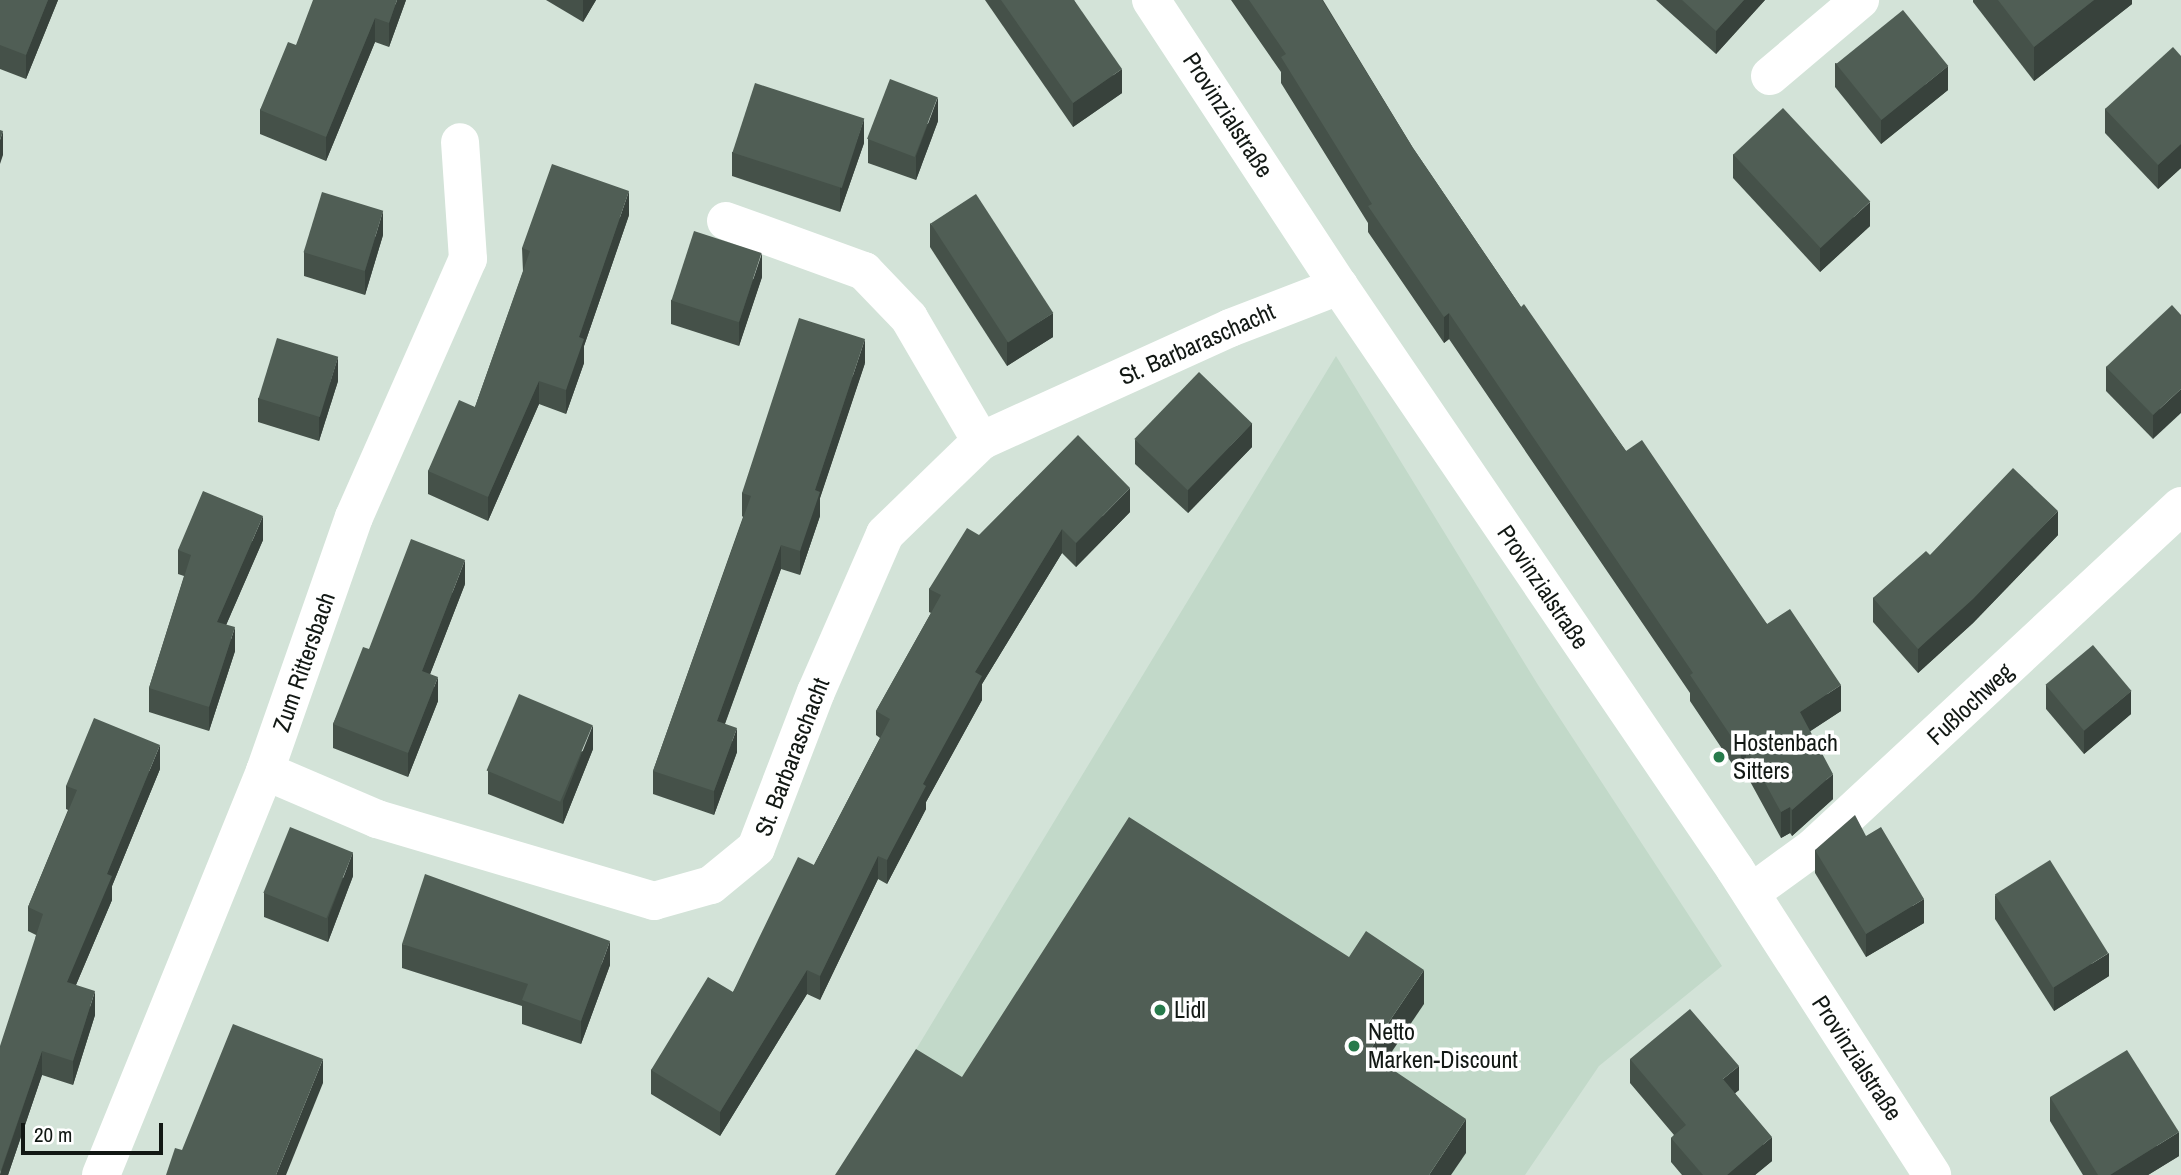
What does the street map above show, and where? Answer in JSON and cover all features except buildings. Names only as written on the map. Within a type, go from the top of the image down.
[{"type":"street","name":"Provinzialstraße","points":[[1151,0],[1339,286],[1751,892],[1932,1175]]},
{"type":"street","points":[[1770,76],[1860,0]]},
{"type":"street","name":"Zum Rittersbach","points":[[101,1175],[265,771],[354,517],[468,260],[460,142]]},
{"type":"street","points":[[726,222],[864,271],[909,318],[981,442]]},
{"type":"street","name":"St. Barbaraschacht","points":[[265,771],[377,819],[654,901],[711,886],[756,848],[816,692],[885,534],[981,442],[1230,328],[1339,286]]},
{"type":"street","name":"Fußlochweg","points":[[1751,892],[1814,848],[2181,506]]},
{"type":"shaded area","points":[[1336,356],[1538,685],[1722,966],[1599,1066],[1525,1175],[840,1175]]},
{"type":"place","name":"Hostenbach Sitters","points":[[1719,757]]},
{"type":"place","name":"Lidl","points":[[1160,1010]]},
{"type":"place","name":"Netto Marken-Discount","points":[[1354,1046]]}]
